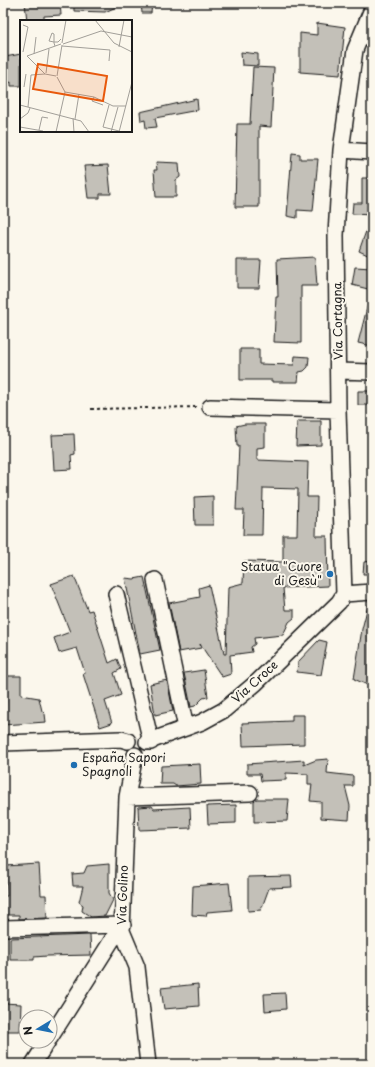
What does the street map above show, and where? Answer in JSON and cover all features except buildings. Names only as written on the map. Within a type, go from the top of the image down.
[{"type":"street","name":"Via Cortagna","points":[[344,594],[338,410],[336,235],[341,150],[355,50],[372,9]]},
{"type":"street","points":[[341,150],[372,152]]},
{"type":"street","points":[[338,371],[372,372]]},
{"type":"street","points":[[210,407],[338,410]]},
{"type":"street","points":[[155,580],[186,728]]},
{"type":"street","points":[[344,594],[372,592]]},
{"type":"street","points":[[116,594],[149,742],[144,752],[135,755],[128,750],[128,741],[132,737],[138,735],[149,742]]},
{"type":"street","name":"Via Croce","points":[[149,742],[186,728],[224,710],[240,697],[333,609],[344,594]]},
{"type":"street","points":[[3,743],[121,739],[128,741]]},
{"type":"street","name":"Via Golino","points":[[58,1025],[112,940],[123,928],[127,797],[135,755]]},
{"type":"street","points":[[127,797],[250,793]]},
{"type":"street","points":[[3,928],[123,928],[137,967],[148,1064]]},
{"type":"street","points":[[33,1064],[43,1049]]},
{"type":"path","points":[[91,409],[210,407]]},
{"type":"place","name":"Statua \"Cuore di Gesù\"","points":[[330,574]]},
{"type":"place","name":"España Sapori Spagnoli","points":[[74,765]]}]
